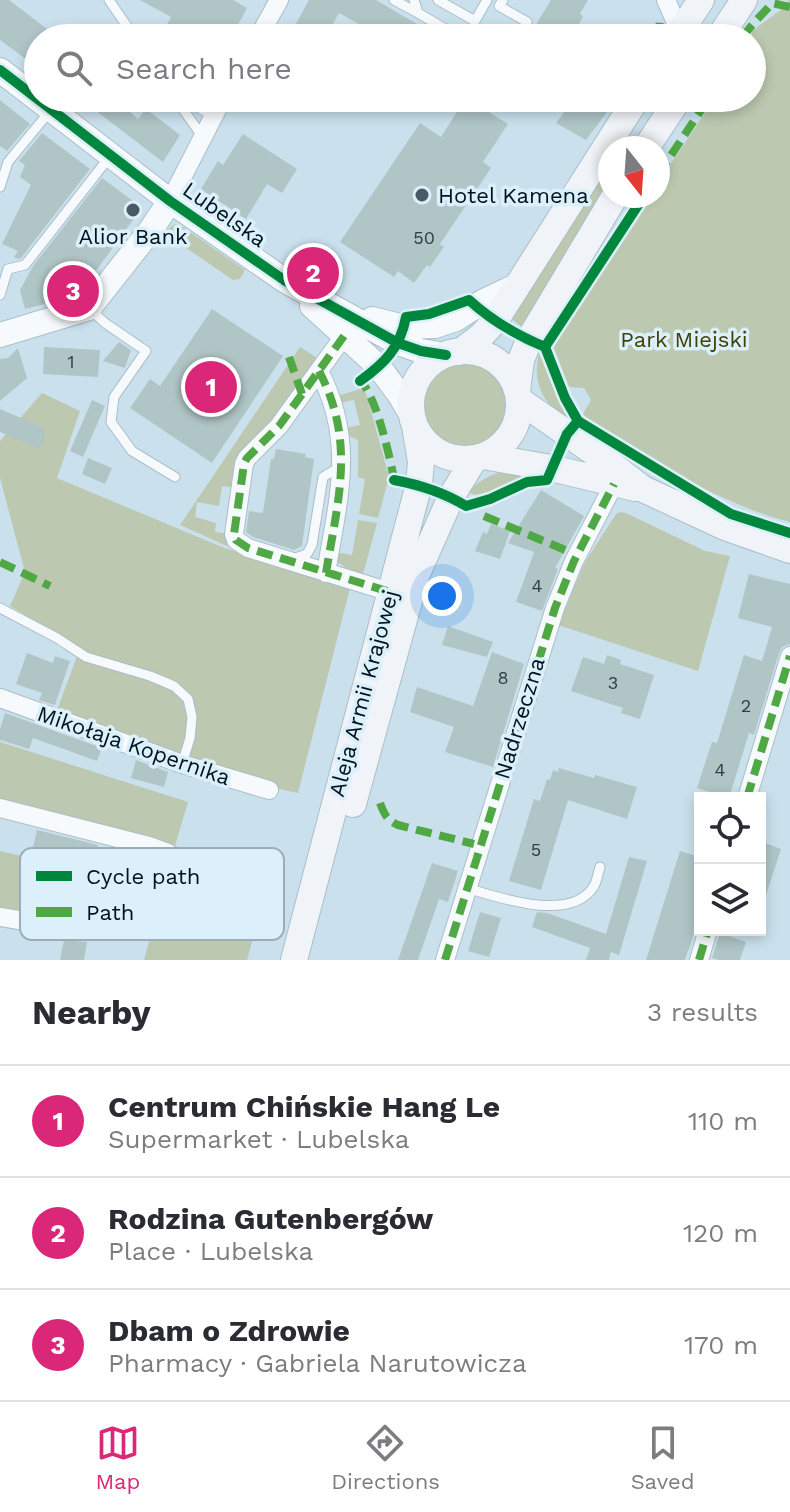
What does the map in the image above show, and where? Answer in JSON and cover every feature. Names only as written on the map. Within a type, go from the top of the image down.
[{"type":"main road","points":[[685,24],[701,0]]},
{"type":"main road","points":[[730,24],[745,5]]},
{"type":"main road","points":[[628,112],[488,330],[432,363],[418,379],[412,400],[414,421],[424,440],[442,454],[458,459],[479,457],[551,468],[643,489]]},
{"type":"main road","points":[[654,136],[670,112]]},
{"type":"main road","points":[[479,457],[500,446],[512,431],[518,413],[521,360],[529,340],[608,208]]},
{"type":"main road","points":[[453,353],[481,354],[496,361],[507,372],[518,395],[643,489],[725,527],[790,550]]},
{"type":"main road","name":"Aleja Armii Krajowej","points":[[294,960],[421,471],[414,421]]},
{"type":"main road","name":"Aleja Armii Krajowej","points":[[311,960],[416,576],[451,497],[479,457]]},
{"type":"street","points":[[266,24],[279,0]]},
{"type":"street","points":[[666,0],[674,24]]},
{"type":"street","name":"Lubelska","points":[[0,70],[24,89]]},
{"type":"street","name":"Lubelska","points":[[54,112],[170,201],[284,280],[398,343],[421,351],[453,353]]},
{"type":"street","points":[[0,335],[89,308],[170,201],[215,112]]},
{"type":"street","name":"Lubelska","points":[[284,280],[379,367],[414,421]]},
{"type":"street","name":"Lubelska","points":[[339,310],[404,327],[427,327],[456,319],[518,285]]},
{"type":"street","points":[[344,336],[279,426],[244,464],[234,528],[236,540],[248,548],[390,592]]},
{"type":"street","points":[[319,371],[338,420],[342,466],[326,573]]},
{"type":"street","name":"Nadrzeczna","points":[[445,960],[555,608],[574,561],[614,484]]},
{"type":"street","points":[[749,792],[790,656]]},
{"type":"street","name":"Mikołaja Kopernika","points":[[0,698],[182,764],[269,790]]},
{"type":"street","points":[[0,808],[153,848]]},
{"type":"street","points":[[0,917],[20,920]]},
{"type":"street","points":[[699,960],[706,936]]},
{"type":"lane","points":[[109,0],[125,24]]},
{"type":"lane","points":[[394,0],[437,24]]},
{"type":"lane","points":[[414,0],[418,13]]},
{"type":"lane","points":[[438,0],[475,21],[487,0]]},
{"type":"lane","points":[[503,0],[499,6],[527,22]]},
{"type":"lane","points":[[0,187],[8,162],[48,112]]},
{"type":"lane","points":[[185,112],[202,136]]},
{"type":"lane","points":[[206,112],[213,116]]},
{"type":"lane","points":[[8,269],[25,265],[111,155]]},
{"type":"lane","points":[[0,260],[8,269]]},
{"type":"lane","points":[[0,295],[8,269]]},
{"type":"lane","points":[[89,308],[146,351],[114,397],[111,422],[132,451],[175,477]]},
{"type":"lane","points":[[253,452],[240,535],[294,558],[307,554],[312,545],[323,477],[342,466]]},
{"type":"lane","points":[[0,608],[86,657],[174,686],[188,699],[192,717],[190,738],[182,764]]},
{"type":"lane","points":[[467,888],[518,902],[569,904],[581,899],[594,886],[600,867]]},
{"type":"green space","name":"Park Miejski","points":[[790,0],[790,522],[709,491],[594,424],[583,414],[591,400],[584,388],[569,387],[554,348],[559,334],[641,208],[670,208],[670,165],[706,112],[766,112],[766,24],[762,24]]},
{"type":"green space","points":[[598,176],[598,208],[522,327],[512,319]]},
{"type":"green space","points":[[175,224],[245,270],[240,279],[233,280],[176,241],[167,230]]},
{"type":"green space","points":[[300,347],[320,360],[236,488],[222,486],[219,506],[197,502],[195,517],[216,523],[215,532],[229,534],[227,546],[180,525]]},
{"type":"green space","points":[[539,353],[568,419],[552,406],[541,391],[537,373]]},
{"type":"green space","points":[[466,360],[483,364],[498,373],[507,388],[511,405],[507,422],[498,437],[483,446],[466,450],[449,446],[434,437],[425,422],[421,405],[425,388],[434,373],[449,364]]},
{"type":"green space","points":[[360,389],[366,393],[389,477],[378,518],[359,514],[365,479],[358,477],[358,440],[347,435],[346,428],[360,425],[354,400],[339,403],[338,396]]},
{"type":"green space","points":[[42,393],[80,411],[57,478],[222,547],[350,588],[298,793],[275,788],[56,713],[80,648],[10,606],[25,572],[0,478],[0,441]]},
{"type":"green space","points":[[513,469],[538,474],[481,497],[468,492],[488,477]]},
{"type":"green space","points":[[620,512],[705,551],[730,556],[698,671],[558,625],[585,562]]},
{"type":"green space","points":[[358,520],[377,523],[362,578],[337,562],[335,552],[352,555]]},
{"type":"green space","points":[[0,742],[188,802],[175,846],[182,848],[175,848],[0,800]]},
{"type":"green space","points":[[0,851],[20,856],[20,913],[0,910]]},
{"type":"green space","points":[[144,940],[252,940],[247,960],[144,960],[149,941]]},
{"type":"building","points":[[0,0],[9,0],[41,24],[24,24],[24,58],[0,40]]},
{"type":"building","points":[[140,0],[233,0],[247,8],[238,24],[167,24],[171,17]]},
{"type":"building","points":[[309,0],[376,0],[417,24],[359,24],[339,13],[333,24],[296,24]]},
{"type":"building","points":[[551,0],[588,0],[580,14],[583,16],[579,24],[536,24]]},
{"type":"building","points":[[0,100],[30,124],[7,151],[0,146]]},
{"type":"building","points":[[97,112],[130,112],[138,119],[144,112],[150,112],[180,135],[163,162]]},
{"type":"building","name":"Hotel Kamena","points":[[457,112],[489,112],[508,124],[483,162],[491,168],[440,244],[444,247],[414,283],[398,271],[394,277],[340,242],[420,123],[441,137]]},
{"type":"building","points":[[564,112],[607,112],[586,140],[556,123]]},
{"type":"building","points":[[42,133],[90,169],[18,259],[14,257],[18,251],[2,244],[31,185],[20,177],[25,165],[19,161]]},
{"type":"building","points":[[243,134],[297,169],[282,193],[267,184],[246,219],[201,189],[218,161],[223,165]]},
{"type":"building","points":[[102,178],[137,204],[138,213],[98,268],[69,298],[25,309],[20,290],[33,266]]},
{"type":"building","points":[[212,309],[283,356],[212,463],[130,408],[150,379],[160,386]]},
{"type":"building","points":[[119,342],[131,350],[125,368],[103,361]]},
{"type":"building","points":[[44,347],[100,350],[98,377],[43,374]]},
{"type":"building","points":[[18,348],[27,378],[0,401],[0,359],[8,358]]},
{"type":"building","points":[[92,400],[105,406],[83,457],[70,451]]},
{"type":"building","points":[[0,409],[42,427],[45,436],[40,449],[0,432]]},
{"type":"building","points":[[276,449],[306,454],[305,457],[314,459],[302,546],[294,550],[246,532],[249,511],[263,513],[271,459],[274,459]]},
{"type":"building","points":[[88,458],[112,468],[105,484],[82,474]]},
{"type":"building","points":[[541,490],[584,516],[555,568],[558,569],[542,611],[516,602],[534,552],[508,543]]},
{"type":"building","points":[[491,524],[510,531],[500,559],[475,551],[483,532],[487,534]]},
{"type":"building","points":[[749,574],[790,584],[790,644],[782,647],[779,653],[754,735],[749,733],[731,792],[710,792],[697,788],[712,742],[717,743],[744,655],[762,661],[772,627],[738,618]]},
{"type":"building","points":[[448,626],[493,642],[487,657],[442,645]]},
{"type":"building","points":[[492,652],[524,664],[493,767],[445,752],[454,727],[410,712],[417,687],[473,706]]},
{"type":"building","points":[[27,653],[53,663],[55,656],[70,661],[55,705],[39,700],[42,693],[16,684]]},
{"type":"building","points":[[607,655],[621,660],[620,664],[654,675],[640,719],[621,713],[623,708],[571,691],[583,657],[604,664]]},
{"type":"building","points":[[5,713],[102,748],[97,761],[33,738],[29,749],[0,740]]},
{"type":"building","points":[[136,760],[168,772],[164,787],[131,778]]},
{"type":"building","points":[[559,768],[637,787],[627,819],[568,800],[541,890],[509,881],[534,799],[540,801],[547,779],[550,780],[553,770],[558,772]]},
{"type":"building","points":[[37,830],[98,845],[97,848],[33,848]]},
{"type":"building","points":[[766,843],[781,849],[766,895]]},
{"type":"building","points":[[680,851],[694,855],[694,932],[685,960],[646,960]]},
{"type":"building","points":[[629,857],[647,861],[619,955],[611,952],[609,960],[586,960],[590,948],[532,927],[537,912],[606,934]]},
{"type":"building","points":[[432,863],[458,871],[448,902],[439,899],[418,960],[398,960]]},
{"type":"building","points":[[480,912],[501,918],[489,957],[468,951]]},
{"type":"building","points":[[719,936],[746,942],[740,960],[712,958]]},
{"type":"building","points":[[64,940],[87,942],[84,960],[60,960]]},
{"type":"marked path","points":[[754,24],[772,3],[790,7]]},
{"type":"marked path","points":[[660,18],[660,24]]},
{"type":"marked path","points":[[670,157],[700,112]]},
{"type":"marked path","points":[[344,336],[279,426],[247,458],[234,534],[236,540],[248,548],[390,592]]},
{"type":"marked path","points":[[289,357],[302,394]]},
{"type":"marked path","points":[[319,371],[330,397],[341,447],[339,495],[326,573]]},
{"type":"marked path","points":[[364,379],[360,381],[377,412],[394,480],[400,481]]},
{"type":"marked path","points":[[445,960],[555,608],[574,561],[614,484]]},
{"type":"marked path","points":[[484,516],[570,552]]},
{"type":"marked path","points":[[0,562],[50,586]]},
{"type":"marked path","points":[[749,792],[790,656]]},
{"type":"marked path","points":[[380,803],[386,816],[398,825],[474,844]]},
{"type":"marked path","points":[[699,960],[706,936]]},
{"type":"cycle path","points":[[0,70],[24,88]]},
{"type":"cycle path","points":[[55,112],[170,201],[284,280],[398,343],[446,355]]},
{"type":"cycle path","points":[[545,347],[636,208]]},
{"type":"cycle path","points":[[360,381],[390,354],[400,338],[406,317],[429,314],[469,300],[505,327],[545,347],[565,398],[578,421],[731,514],[790,533]]},
{"type":"cycle path","points":[[394,480],[432,490],[466,506],[490,499],[527,482],[547,480],[567,434],[578,421]]},
{"type":"place","name":"Hotel Kamena","points":[[422,195]]},
{"type":"place","name":"Alior Bank","points":[[133,210]]},
{"type":"place","name":"Rodzina Gutenbergów","points":[[313,273]]},
{"type":"place","name":"Dbam o Zdrowie","points":[[73,291]]},
{"type":"place","name":"Centrum Chińskie Hang Le","points":[[211,387]]}]
